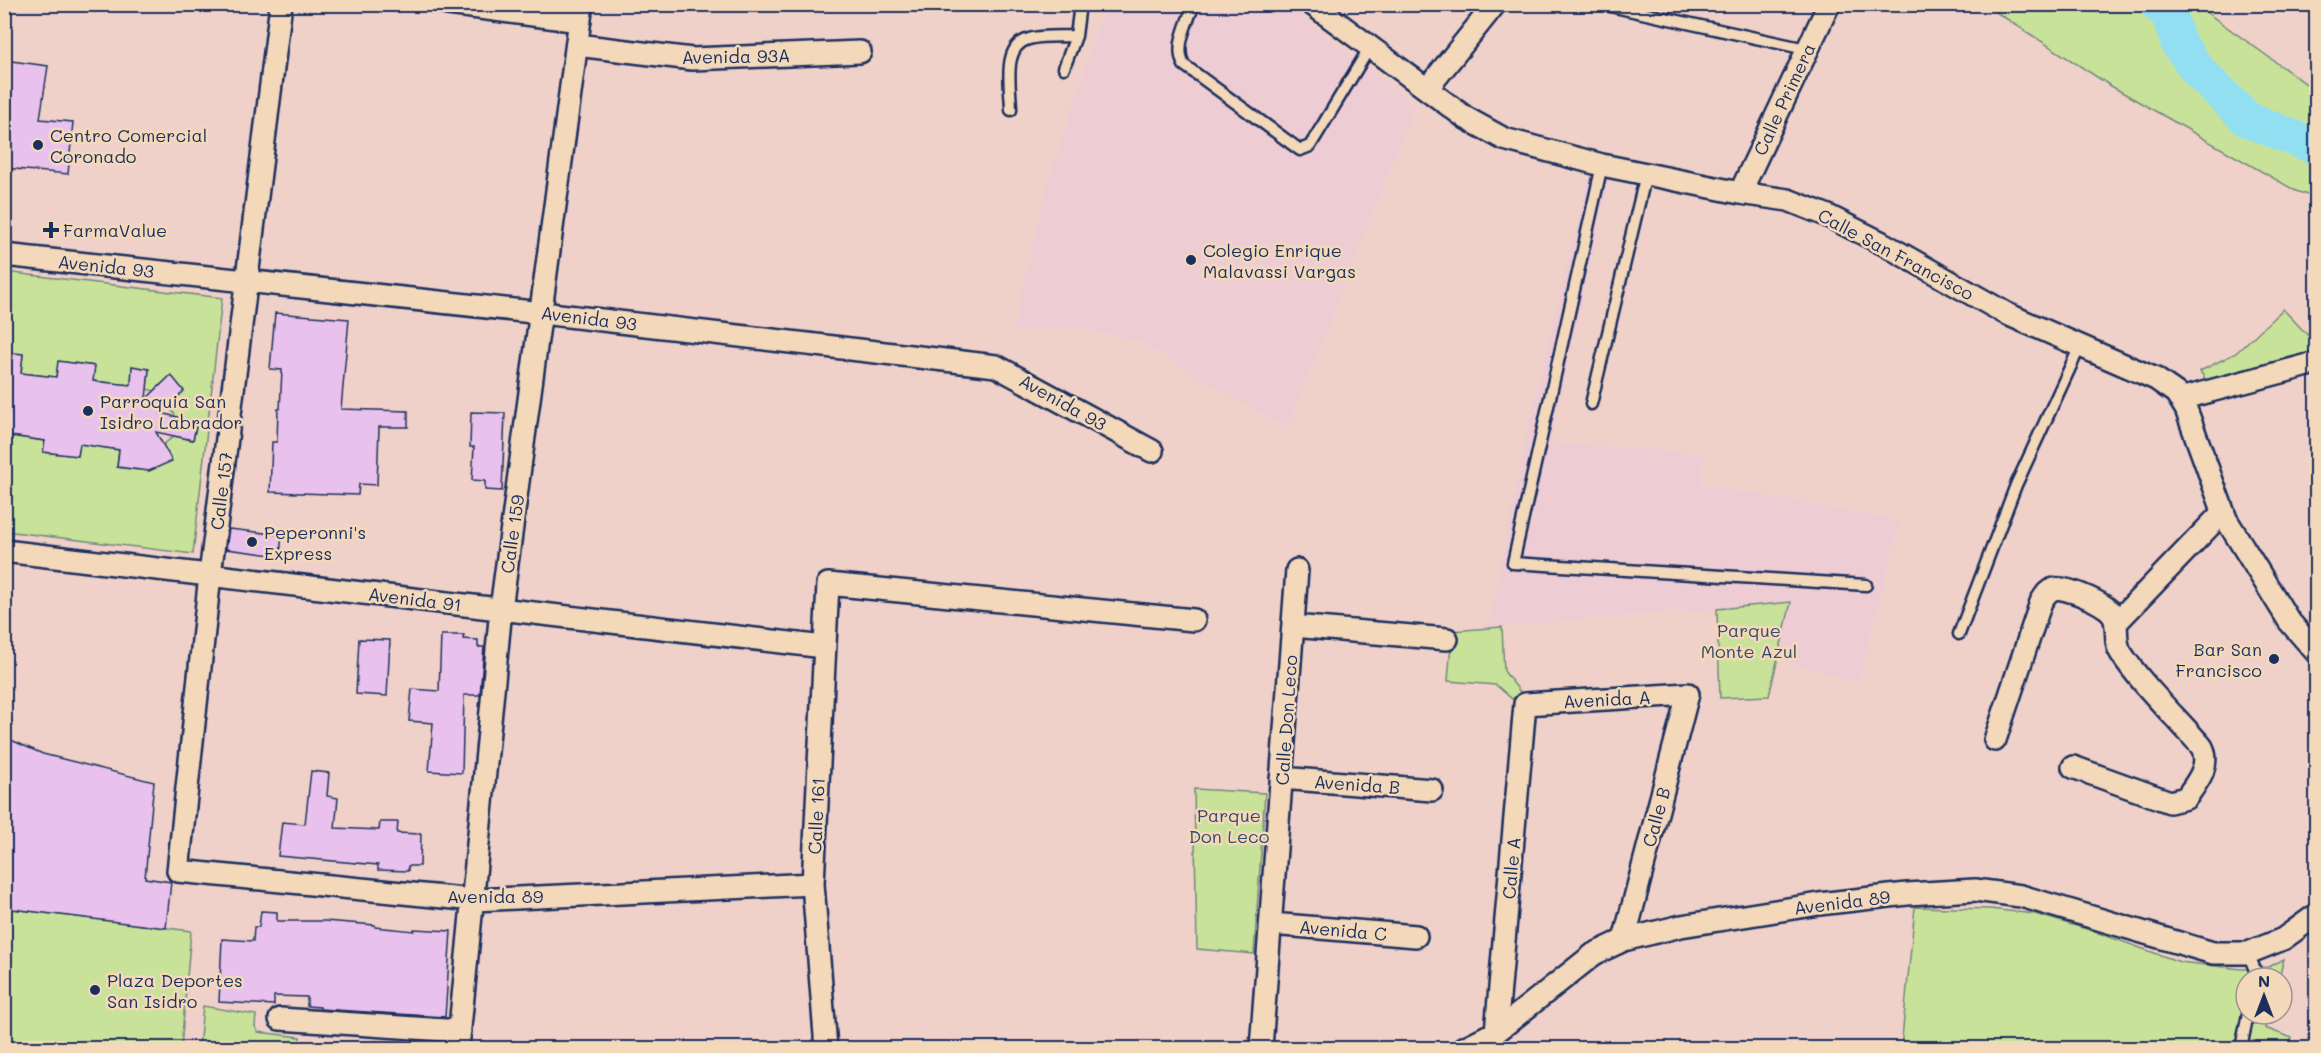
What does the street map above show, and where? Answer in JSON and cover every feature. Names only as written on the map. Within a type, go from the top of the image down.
[{"type":"street","name":"Calle 157","points":[[178,871],[210,575],[281,4]]},
{"type":"street","points":[[448,4],[581,13]]},
{"type":"street","name":"Calle San Francisco","points":[[1312,4],[1466,118],[1504,139],[1602,165],[1740,193],[1788,200],[1826,215],[1882,243],[2007,314],[2156,379],[2176,393],[2186,409],[2223,512],[2289,621],[2316,652]]},
{"type":"street","points":[[1427,89],[1496,4]]},
{"type":"street","name":"Calle Primera","points":[[1740,193],[1829,4]]},
{"type":"street","name":"Calle 159","points":[[459,1040],[501,609],[581,13]]},
{"type":"street","name":"Avenida 93A","points":[[577,45],[692,59],[860,52]]},
{"type":"street","name":"Avenida 93","points":[[4,255],[248,280],[996,366],[1152,451]]},
{"type":"street","points":[[2180,399],[2316,363]]},
{"type":"street","points":[[2116,623],[2223,512]]},
{"type":"street","name":"Avenida 91","points":[[4,551],[824,647]]},
{"type":"street","name":"Calle Don Leco","points":[[1261,1048],[1297,570]]},
{"type":"street","name":"Calle 161","points":[[826,1048],[813,884],[828,584],[1194,620]]},
{"type":"street","points":[[1995,740],[2041,602],[2046,593],[2054,589],[2066,589],[2102,604],[2112,613],[2116,623],[2119,650],[2202,747],[2206,755],[2205,766],[2186,798],[2170,802],[2073,767]]},
{"type":"street","points":[[1293,626],[1447,639]]},
{"type":"street","name":"Avenida A","points":[[1525,704],[1688,694]]},
{"type":"street","name":"Calle B","points":[[1624,940],[1688,694]]},
{"type":"street","name":"Calle A","points":[[1496,1032],[1525,704]]},
{"type":"street","name":"Avenida B","points":[[1281,778],[1432,790]]},
{"type":"street","name":"Avenida 89","points":[[178,871],[474,900],[813,884]]},
{"type":"street","name":"Avenida 89","points":[[1464,1048],[1496,1032],[1594,954],[1624,940],[1681,926],[1819,904],[1907,894],[1975,890],[2020,896],[2213,953],[2248,953]]},
{"type":"street","points":[[2248,953],[2283,939],[2316,915]]},
{"type":"street","name":"Avenida C","points":[[1271,924],[1416,936]]},
{"type":"street","points":[[280,1019],[459,1040]]},
{"type":"lane","points":[[1065,68],[1076,36],[1080,4]]},
{"type":"lane","points":[[1194,4],[1179,48],[1184,65],[1300,150],[1310,146],[1371,47]]},
{"type":"lane","points":[[1601,4],[1806,49]]},
{"type":"lane","points":[[1011,110],[1011,58],[1016,45],[1029,39],[1076,36]]},
{"type":"lane","points":[[1602,165],[1513,563],[1866,585]]},
{"type":"lane","points":[[1591,404],[1646,174]]},
{"type":"lane","points":[[1959,634],[2016,485],[2080,346]]},
{"type":"lane","points":[[2248,953],[2253,966]]},
{"type":"lane","points":[[2241,1048],[2246,1026]]},
{"type":"shaded area","name":"Colegio Enrique Malavassi Vargas","points":[[1105,5],[1287,5],[1415,106],[1287,429],[1136,340],[1085,329],[1046,328],[1012,333],[1045,193]]},
{"type":"shaded area","points":[[1588,177],[1610,181],[1550,442],[1705,454],[1701,484],[1900,521],[1858,683],[1778,658],[1791,602],[1488,628],[1526,434]]},
{"type":"green space","points":[[1985,5],[2196,5],[2316,91],[2316,198],[2296,191],[2111,86]]},
{"type":"green space","points":[[5,272],[222,298],[193,554],[5,531],[4,450],[9,450],[11,436],[45,441],[43,452],[78,456],[80,444],[119,450],[117,467],[138,470],[171,461],[163,445],[174,436],[193,440],[197,422],[176,417],[169,406],[183,391],[171,375],[154,391],[147,389],[149,369],[132,367],[131,385],[93,381],[94,366],[59,361],[56,377],[21,373],[23,355],[5,352]]},
{"type":"green space","points":[[2283,309],[2316,344],[2316,353],[2209,385],[2200,371],[2236,353]]},
{"type":"green space","name":"Parque Monte Azul","points":[[1791,602],[1769,696],[1720,698],[1717,609]]},
{"type":"green space","points":[[1502,627],[1504,671],[1521,693],[1512,699],[1496,685],[1448,681],[1452,631]]},
{"type":"green space","name":"Parque Don Leco","points":[[1194,789],[1265,793],[1254,954],[1197,949]]},
{"type":"green space","points":[[1915,907],[1990,909],[2035,914],[2090,930],[2180,962],[2234,968],[2234,1026],[2266,1026],[2265,1028],[2292,1038],[2288,1048],[1901,1048]]},
{"type":"green space","name":"Plaza Deportes San Isidro","points":[[5,908],[191,931],[181,1048],[5,1048]]},
{"type":"green space","points":[[2284,959],[2282,966],[2271,966]]},
{"type":"green space","points":[[203,1006],[256,1015],[255,1026],[258,1032],[300,1037],[298,1048],[199,1048]]},
{"type":"building","name":"Centro Comercial Coronado","points":[[4,60],[48,66],[40,119],[73,122],[68,174],[4,168]]},
{"type":"building","points":[[275,313],[349,319],[341,409],[408,411],[408,427],[379,427],[377,485],[359,484],[358,495],[270,492],[272,442],[277,442],[282,370],[270,369]]},
{"type":"building","name":"Parroquia San Isidro Labrador","points":[[4,352],[23,354],[21,373],[56,377],[58,361],[95,366],[93,381],[131,385],[132,366],[149,369],[146,399],[171,375],[184,391],[161,413],[197,422],[193,440],[156,432],[172,461],[149,471],[117,467],[119,450],[80,444],[78,456],[43,452],[45,441],[4,435]]},
{"type":"building","points":[[471,412],[505,413],[502,491],[485,490],[485,481],[472,480],[474,447],[470,447]]},
{"type":"building","name":"Peperonni's Express","points":[[229,529],[282,535],[280,556],[226,549]]},
{"type":"building","points":[[441,635],[464,635],[463,639],[478,640],[478,647],[484,647],[480,695],[464,695],[462,773],[429,771],[433,723],[409,721],[412,689],[439,691]]},
{"type":"building","points":[[359,639],[390,640],[387,696],[356,694]]},
{"type":"building","points":[[4,737],[43,754],[154,782],[145,878],[171,882],[166,928],[4,908]]},
{"type":"building","points":[[311,771],[329,773],[327,796],[338,798],[335,828],[379,830],[380,822],[398,822],[397,833],[421,834],[420,866],[408,866],[408,871],[378,870],[378,865],[278,856],[282,822],[305,824]]},
{"type":"building","points":[[261,911],[277,912],[277,921],[325,921],[414,931],[414,929],[451,931],[445,1017],[320,1009],[320,1007],[307,1006],[307,997],[274,996],[274,1005],[219,1002],[222,939],[253,941],[254,927],[259,927]]},
{"type":"waterway","points":[[2157,4],[2169,14],[2178,43],[2200,73],[2247,119],[2316,147]]},
{"type":"place","name":"Centro Comercial Coronado","points":[[38,145]]},
{"type":"place","name":"FarmaValue","points":[[51,230]]},
{"type":"place","name":"Colegio Enrique Malavassi Vargas","points":[[1191,260]]},
{"type":"place","name":"Parroquia San Isidro Labrador","points":[[88,411]]},
{"type":"place","name":"Peperonni's Express","points":[[252,542]]},
{"type":"place","name":"Bar San Francisco","points":[[2274,659]]},
{"type":"place","name":"Plaza Deportes San Isidro","points":[[95,990]]}]
